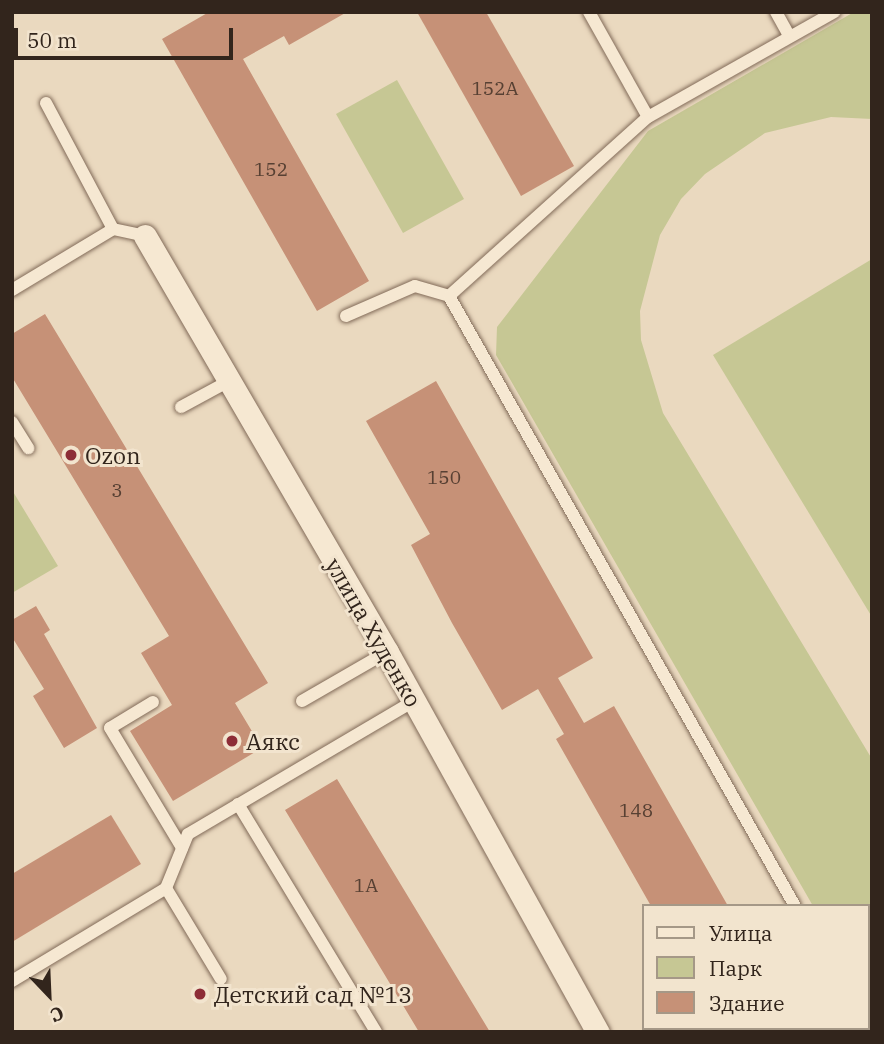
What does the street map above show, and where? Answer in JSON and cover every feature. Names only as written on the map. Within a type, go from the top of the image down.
[{"type":"street","name":"улица Худенко","points":[[145,236],[387,652],[598,1032]]},
{"type":"lane","points":[[589,12],[648,117]]},
{"type":"lane","points":[[776,12],[789,35]]},
{"type":"lane","points":[[449,296],[648,117],[834,12]]},
{"type":"lane","points":[[46,103],[113,229]]},
{"type":"lane","points":[[12,290],[113,229],[145,236]]},
{"type":"lane","points":[[346,316],[415,286],[449,296],[794,904]]},
{"type":"lane","points":[[181,407],[229,381]]},
{"type":"lane","points":[[12,422],[28,448]]},
{"type":"lane","points":[[302,701],[387,652]]},
{"type":"lane","points":[[12,981],[166,888],[188,834],[414,701]]},
{"type":"lane","points":[[152,702],[110,728],[182,848]]},
{"type":"lane","points":[[239,804],[376,1032]]},
{"type":"lane","points":[[166,888],[221,979]]},
{"type":"green space","points":[[854,12],[872,12],[872,119],[831,117],[765,133],[705,174],[681,199],[660,235],[640,311],[641,340],[663,413],[872,759],[872,1006],[870,904],[812,904],[496,355],[497,327],[648,131]]},
{"type":"green space","points":[[397,80],[464,199],[403,233],[336,114]]},
{"type":"green space","points":[[872,259],[872,617],[713,355]]},
{"type":"green space","points":[[12,490],[58,566],[12,593]]},
{"type":"building","points":[[209,12],[347,12],[289,45],[284,36],[243,59],[369,281],[317,311],[162,39]]},
{"type":"building","points":[[417,12],[486,12],[574,166],[521,196]]},
{"type":"building","points":[[45,314],[268,683],[235,703],[262,748],[173,801],[130,731],[172,705],[141,653],[169,636],[12,377],[12,334]]},
{"type":"building","points":[[436,381],[593,658],[558,678],[584,723],[614,706],[727,904],[650,904],[556,739],[564,734],[538,689],[502,710],[411,545],[430,534],[366,421]]},
{"type":"building","points":[[36,606],[50,630],[44,634],[97,728],[64,748],[33,696],[44,689],[12,637],[12,620]]},
{"type":"building","points":[[337,779],[490,1032],[419,1032],[285,810]]},
{"type":"building","points":[[111,815],[141,864],[12,942],[12,874]]},
{"type":"place","name":"Ozon","points":[[71,455]]},
{"type":"place","name":"Аякс","points":[[232,741]]},
{"type":"place","name":"Детский сад №13","points":[[200,994]]}]
